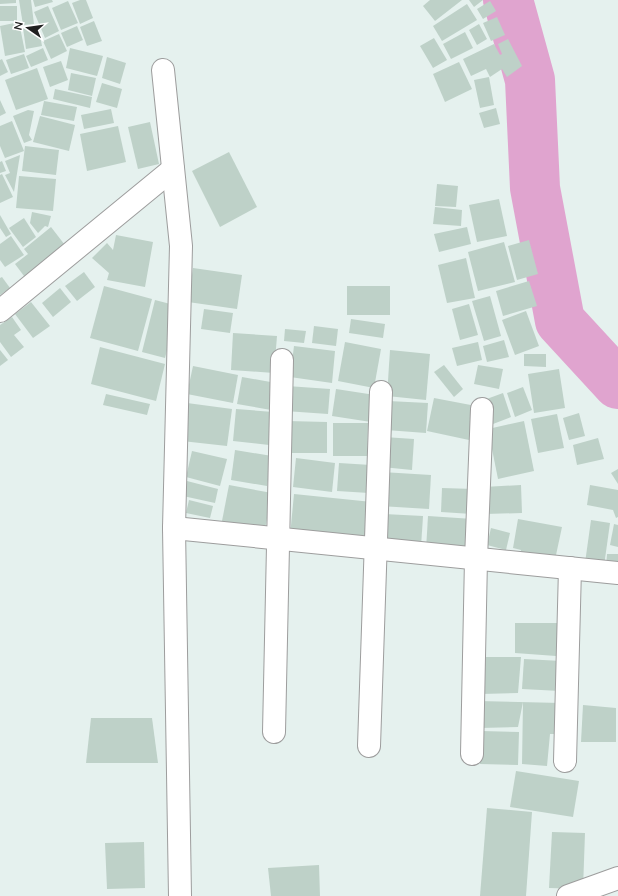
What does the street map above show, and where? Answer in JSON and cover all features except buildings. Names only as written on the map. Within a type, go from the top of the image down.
[{"type":"street","points":[[163,70],[181,246],[174,528],[180,896]]},
{"type":"street","points":[[0,311],[173,169]]},
{"type":"street","points":[[274,732],[282,360]]},
{"type":"street","points":[[369,746],[381,392]]},
{"type":"street","points":[[472,754],[476,559],[482,409]]},
{"type":"street","points":[[174,528],[618,573]]},
{"type":"street","points":[[565,761],[570,568]]},
{"type":"street","points":[[568,896],[618,878]]},
{"type":"waterway","points":[[508,0],[530,80],[535,188],[560,321],[618,384]]}]
